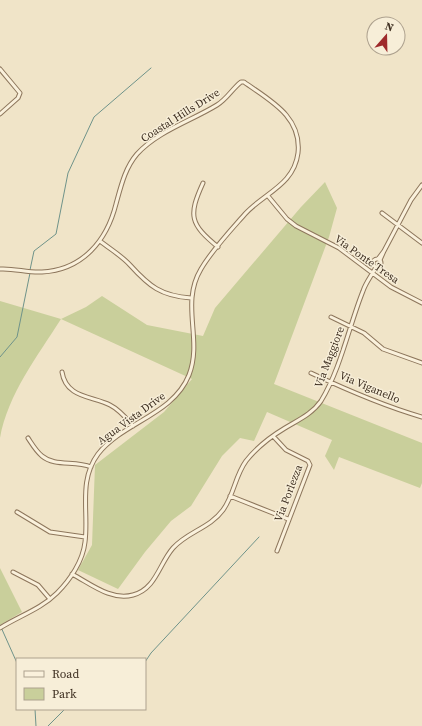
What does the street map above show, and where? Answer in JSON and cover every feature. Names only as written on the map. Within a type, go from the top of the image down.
[{"type":"street","points":[[0,68],[20,93],[18,98],[0,114]]},
{"type":"street","name":"Agua Vista Drive","points":[[0,628],[50,599],[64,585],[72,574],[81,556],[85,537],[85,488],[91,467],[106,446],[173,398],[183,387],[189,376],[194,348],[191,298],[200,271],[218,246],[245,214],[255,204],[268,196],[285,181],[293,169],[298,152],[297,136],[294,125],[284,111],[242,81]]},
{"type":"street","name":"Coastal Hills Drive","points":[[0,269],[36,272],[56,270],[80,260],[100,241],[112,220],[126,171],[136,155],[152,141],[217,105],[242,81]]},
{"type":"street","points":[[203,183],[194,202],[195,220],[201,232],[218,246]]},
{"type":"street","points":[[376,267],[373,263],[379,260],[397,226],[422,185]]},
{"type":"street","name":"Via Ponte Tresa","points":[[268,196],[291,223],[301,230],[339,248],[372,274],[400,293],[422,303]]},
{"type":"street","points":[[382,213],[397,226],[422,243]]},
{"type":"street","points":[[100,241],[130,264],[140,276],[154,288],[172,295],[191,298]]},
{"type":"street","name":"Via Maggiore","points":[[72,574],[112,595],[126,597],[139,593],[152,582],[174,546],[212,522],[224,509],[239,472],[258,446],[313,410],[321,400],[331,381],[363,290],[376,267],[381,265],[379,260]]},
{"type":"street","points":[[331,317],[364,333],[384,349],[422,363]]},
{"type":"street","points":[[62,372],[67,385],[73,391],[80,396],[113,407],[123,414],[133,426]]},
{"type":"street","name":"Via Viganello","points":[[311,373],[364,397],[422,417]]},
{"type":"street","name":"Via Porlezza","points":[[273,436],[282,447],[308,461],[310,465],[277,551]]},
{"type":"street","points":[[28,438],[39,453],[49,460],[79,463],[91,467]]},
{"type":"street","points":[[230,496],[288,519]]},
{"type":"street","points":[[17,512],[50,532],[85,537]]},
{"type":"street","points":[[13,572],[38,585],[50,599]]},
{"type":"green space","points":[[325,182],[337,208],[329,237],[274,384],[422,443],[422,483],[420,488],[339,457],[334,470],[325,456],[332,440],[267,412],[254,441],[240,438],[222,456],[191,506],[171,521],[145,552],[118,589],[78,570],[92,545],[95,465],[164,412],[192,379],[61,319],[86,307],[102,296],[147,325],[203,336],[215,308],[301,207]]},
{"type":"green space","points":[[0,301],[61,319],[16,391],[4,422],[0,438]]},
{"type":"green space","points":[[0,568],[22,612],[0,625]]},
{"type":"waterway","points":[[30,270],[34,251],[56,234],[68,173],[94,117],[151,68]]},
{"type":"waterway","points":[[0,357],[17,337],[30,273]]},
{"type":"waterway","points":[[146,660],[151,653],[259,537]]},
{"type":"waterway","points":[[0,625],[16,661]]},
{"type":"waterway","points":[[35,710],[36,726]]},
{"type":"waterway","points":[[48,726],[64,710]]}]
